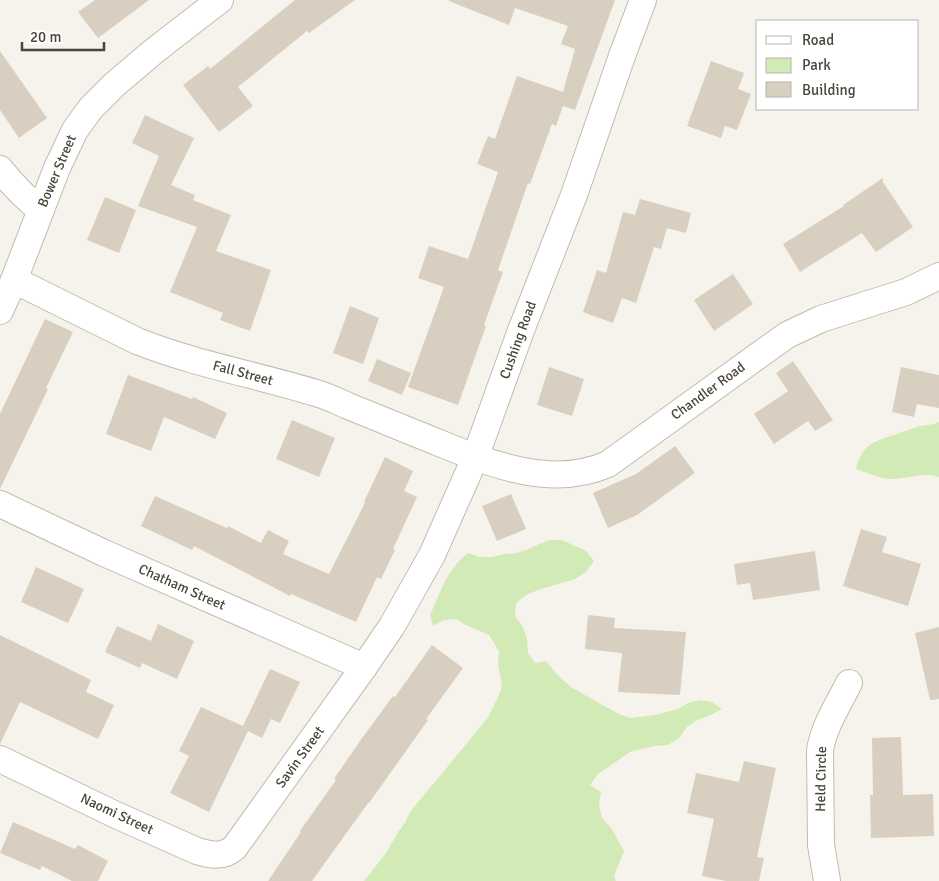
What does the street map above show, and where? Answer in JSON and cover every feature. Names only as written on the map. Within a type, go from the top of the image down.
[{"type":"street","name":"Bower Street","points":[[0,311],[74,130],[114,85],[154,51],[190,9],[220,0]]},
{"type":"street","name":"Cushing Road","points":[[364,667],[396,618],[432,555],[475,458],[520,333],[574,195],[643,0]]},
{"type":"street","points":[[0,169],[28,201],[41,210]]},
{"type":"street","name":"Chandler Road","points":[[475,458],[527,472],[550,474],[576,473],[594,469],[614,460],[787,335],[836,314],[906,292],[939,276]]},
{"type":"street","name":"Fall Street","points":[[14,280],[150,346],[215,366],[318,393],[475,458]]},
{"type":"street","name":"Chatham Street","points":[[0,504],[104,553],[364,667]]},
{"type":"street","name":"Savin Street","points":[[235,847],[364,667]]},
{"type":"street","name":"Held Circle","points":[[827,881],[821,845],[820,750],[828,722],[849,683]]},
{"type":"street","name":"Naomi Street","points":[[0,759],[116,815],[197,851],[209,854],[223,854],[228,853],[235,847]]},
{"type":"green space","points":[[939,422],[939,477],[923,475],[890,479],[856,469],[861,455],[874,443],[920,426]]},
{"type":"green space","points":[[550,540],[562,540],[586,551],[594,561],[586,572],[575,579],[538,590],[526,595],[516,603],[515,616],[523,627],[527,639],[528,653],[535,663],[546,661],[574,689],[619,714],[631,718],[655,715],[678,709],[688,703],[700,700],[712,702],[722,709],[697,720],[687,727],[679,738],[668,745],[654,746],[630,752],[598,774],[590,785],[601,792],[599,805],[602,818],[612,829],[624,851],[614,876],[616,881],[364,881],[386,853],[410,812],[487,719],[502,686],[498,663],[499,651],[489,635],[456,619],[444,620],[433,626],[430,615],[449,574],[468,553],[480,557],[492,557],[516,553]]},
{"type":"building","points":[[95,0],[149,0],[98,38],[78,12]]},
{"type":"building","points":[[295,0],[355,0],[309,33],[307,31],[238,87],[253,106],[219,132],[183,85],[208,66],[210,69]]},
{"type":"building","points":[[449,0],[615,0],[575,110],[563,106],[556,126],[552,124],[530,184],[528,183],[498,270],[503,272],[484,325],[486,326],[458,405],[408,387],[444,287],[418,278],[429,246],[468,259],[498,172],[477,164],[488,136],[495,139],[517,76],[563,92],[575,49],[561,44],[568,26],[515,8],[509,25]]},
{"type":"building","points":[[0,51],[47,118],[19,138],[0,110]]},
{"type":"building","points":[[711,61],[744,73],[738,89],[751,94],[737,130],[725,126],[721,138],[687,126]]},
{"type":"building","points":[[145,115],[194,138],[171,185],[195,195],[193,200],[231,215],[216,251],[271,270],[250,331],[220,320],[223,313],[170,292],[197,227],[138,206],[159,156],[132,143]]},
{"type":"building","points":[[883,178],[883,182],[913,227],[876,252],[862,233],[800,272],[783,244],[844,206]]},
{"type":"building","points":[[105,197],[136,210],[119,253],[87,240]]},
{"type":"building","points":[[640,199],[691,213],[686,233],[667,228],[661,249],[654,247],[636,303],[622,298],[613,323],[583,312],[597,270],[606,273],[623,212],[635,215]]},
{"type":"building","points":[[733,274],[753,304],[714,331],[694,300]]},
{"type":"building","points":[[350,306],[379,318],[363,364],[333,353]]},
{"type":"building","points":[[45,319],[73,332],[0,489],[0,414]]},
{"type":"building","points":[[377,359],[411,373],[402,395],[368,381]]},
{"type":"building","points":[[793,361],[833,420],[815,431],[808,421],[774,444],[754,414],[788,391],[776,373]]},
{"type":"building","points":[[549,367],[584,379],[572,416],[537,405]]},
{"type":"building","points":[[901,367],[939,375],[939,408],[917,404],[914,417],[892,412]]},
{"type":"building","points":[[128,375],[192,399],[193,397],[227,413],[215,439],[164,417],[151,451],[106,434]]},
{"type":"building","points":[[292,420],[335,438],[319,477],[276,459]]},
{"type":"building","points":[[675,446],[695,473],[637,515],[608,528],[593,493],[636,474]]},
{"type":"building","points":[[385,457],[413,471],[404,491],[417,497],[381,579],[377,577],[356,622],[291,594],[290,596],[194,546],[192,550],[141,526],[155,496],[227,528],[228,526],[261,543],[268,530],[289,541],[283,554],[329,574],[365,503]]},
{"type":"building","points":[[511,494],[526,529],[497,541],[482,506]]},
{"type":"building","points":[[861,529],[887,537],[882,552],[921,564],[908,606],[843,586]]},
{"type":"building","points":[[815,551],[820,590],[753,600],[750,583],[737,585],[734,564]]},
{"type":"building","points":[[36,567],[84,589],[68,623],[21,602]]},
{"type":"building","points":[[588,615],[615,618],[614,628],[686,632],[680,695],[618,692],[622,653],[585,649]]},
{"type":"building","points":[[158,624],[194,641],[177,679],[142,663],[140,668],[105,652],[117,626],[151,641]]},
{"type":"building","points":[[939,627],[939,699],[930,700],[915,633]]},
{"type":"building","points":[[0,635],[91,680],[86,692],[114,705],[98,739],[20,702],[0,744]]},
{"type":"building","points":[[432,645],[463,668],[426,719],[428,720],[312,881],[268,881],[360,741],[393,696],[395,697]]},
{"type":"building","points":[[270,669],[300,682],[280,723],[271,719],[262,738],[248,731],[209,812],[170,793],[189,756],[179,751],[201,707],[243,726]]},
{"type":"building","points":[[901,737],[903,795],[933,794],[934,836],[871,838],[870,795],[873,795],[872,738]]},
{"type":"building","points":[[744,761],[776,768],[757,857],[764,858],[759,881],[726,881],[702,876],[714,819],[687,813],[696,773],[739,782]]},
{"type":"building","points":[[13,822],[75,849],[78,845],[108,861],[98,881],[72,881],[42,866],[40,870],[0,853]]}]
